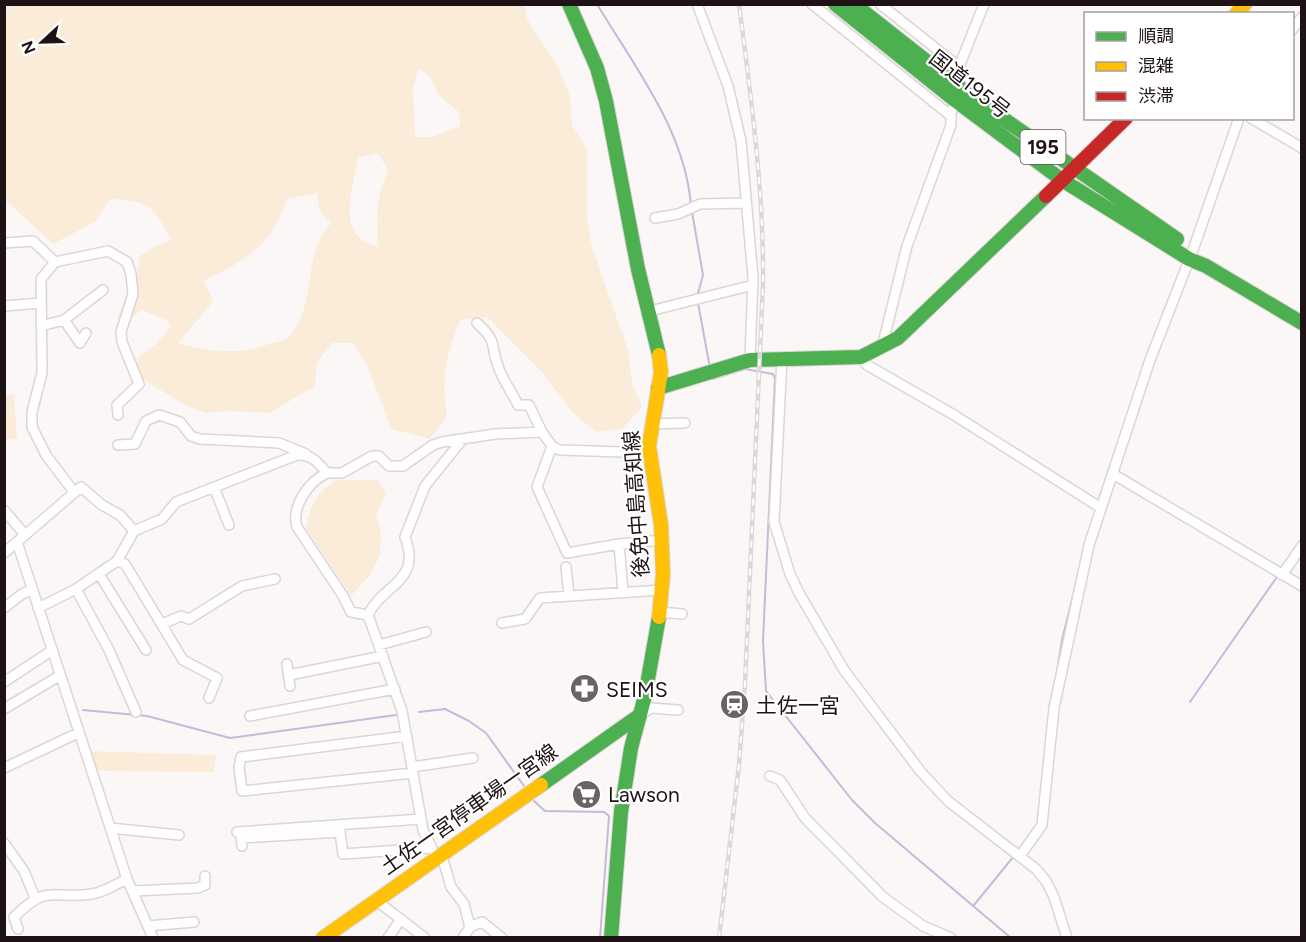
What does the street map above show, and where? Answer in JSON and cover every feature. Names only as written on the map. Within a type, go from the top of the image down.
[{"type":"main road","name":"後免中島高知線","points":[[569,4],[597,68],[603,90],[638,269],[659,351],[661,372],[650,424],[649,446],[662,540],[662,590],[621,812],[611,938]]},
{"type":"main road","name":"国道195号","points":[[835,4],[953,82],[1206,266],[1302,323]]},
{"type":"main road","name":"国道195号","points":[[854,4],[877,32],[956,101],[1062,180],[1191,254]]},
{"type":"main road","points":[[658,388],[750,360],[861,357],[882,348],[916,322],[1124,120]]},
{"type":"main road","name":"土佐一宮停車場一宮線","points":[[323,938],[377,901],[436,852],[640,715]]},
{"type":"street","points":[[697,4],[728,86],[741,141],[753,285],[750,360]]},
{"type":"street","points":[[812,4],[951,116]]},
{"type":"street","points":[[880,4],[958,66]]},
{"type":"street","points":[[953,82],[984,4]]},
{"type":"street","points":[[882,348],[907,246],[951,125],[951,116],[956,101]]},
{"type":"street","points":[[1016,853],[1042,825],[1058,684],[1097,506],[1113,474],[1150,360],[1191,254],[1238,120]]},
{"type":"street","points":[[1254,120],[1302,148]]},
{"type":"street","points":[[655,218],[678,214],[700,204],[746,204]]},
{"type":"street","points":[[4,243],[33,241],[55,262]]},
{"type":"street","points":[[74,492],[46,455],[32,427],[32,412],[42,373],[41,279],[55,262],[108,251],[126,262],[131,274],[133,294],[121,332],[122,342],[139,384],[117,405],[118,415]]},
{"type":"street","points":[[650,311],[753,285]]},
{"type":"street","points":[[41,326],[64,320],[104,290]]},
{"type":"street","points":[[4,306],[41,303]]},
{"type":"street","points":[[64,320],[80,343],[86,333]]},
{"type":"street","points":[[477,323],[490,335],[496,348],[497,365],[518,405],[529,405],[542,432],[552,446],[560,450],[622,452],[649,446]]},
{"type":"street","points":[[861,357],[867,365],[954,415],[1097,506]]},
{"type":"street","points":[[782,358],[774,522],[794,584],[844,670],[921,772],[948,801],[1016,853],[1046,880],[1067,938]]},
{"type":"street","points":[[118,446],[135,444],[146,421],[159,415],[180,422],[191,436],[200,439],[279,443],[315,459],[327,473]]},
{"type":"street","points":[[650,424],[685,423]]},
{"type":"street","points":[[368,615],[351,612],[343,596],[297,527],[294,517],[298,504],[315,482],[327,473],[342,472],[376,456],[389,466],[403,466],[433,445],[495,434],[542,432]]},
{"type":"street","points":[[368,615],[408,567],[411,554],[405,537],[424,486],[462,440]]},
{"type":"street","points":[[552,446],[537,487],[567,553],[662,540]]},
{"type":"street","points":[[38,608],[76,589],[117,561],[134,531],[162,519],[176,502],[250,471],[306,454]]},
{"type":"street","points":[[1113,474],[1302,586]]},
{"type":"street","points":[[4,553],[74,492],[83,487],[93,498],[120,515],[134,531]]},
{"type":"street","points":[[214,487],[228,525]]},
{"type":"street","points":[[4,510],[25,535]]},
{"type":"street","points":[[17,542],[27,592],[38,608],[127,879],[153,938]]},
{"type":"street","points":[[620,544],[623,592]]},
{"type":"street","points":[[1282,575],[1302,546]]},
{"type":"street","points":[[117,561],[125,564],[183,660],[217,678],[209,698]]},
{"type":"street","points":[[566,567],[569,596]]},
{"type":"street","points":[[99,574],[146,650]]},
{"type":"street","points":[[162,624],[181,616],[189,619],[242,586],[275,579]]},
{"type":"street","points":[[76,589],[109,650],[136,712]]},
{"type":"street","points":[[502,623],[525,619],[540,598],[662,590]]},
{"type":"street","points":[[4,608],[27,592]]},
{"type":"street","points":[[659,612],[682,614]]},
{"type":"street","points":[[368,615],[395,689],[407,736],[421,819],[451,887],[464,904],[470,927]]},
{"type":"street","points":[[379,645],[426,632]]},
{"type":"street","points":[[4,682],[51,651]]},
{"type":"street","points":[[289,675],[383,656]]},
{"type":"street","points":[[287,664],[290,686]]},
{"type":"street","points":[[4,709],[59,676]]},
{"type":"street","points":[[250,716],[395,689]]},
{"type":"street","points":[[640,715],[651,708],[678,710]]},
{"type":"street","points":[[4,768],[78,733]]},
{"type":"street","points":[[407,736],[241,757],[239,767],[242,791],[412,770],[473,758]]},
{"type":"street","points":[[770,776],[780,780],[805,818],[883,897],[923,926],[951,938]]},
{"type":"street","points":[[237,832],[421,819]]},
{"type":"street","points":[[110,828],[179,836]]},
{"type":"street","points":[[242,846],[242,838],[340,832],[343,854],[436,852]]},
{"type":"street","points":[[4,843],[24,871],[34,898]]},
{"type":"street","points":[[133,891],[198,888],[205,885],[205,876]]},
{"type":"street","points":[[18,929],[14,916],[34,898],[47,894],[97,893],[127,879]]},
{"type":"street","points":[[377,901],[425,938]]},
{"type":"street","points":[[388,938],[401,919]]},
{"type":"street","points":[[148,926],[194,922]]},
{"type":"street","points":[[463,938],[470,927],[482,922],[502,938]]},
{"type":"shaded area","points":[[4,5],[525,5],[527,19],[560,70],[570,97],[572,125],[587,149],[587,216],[591,244],[628,350],[632,382],[642,407],[623,428],[596,432],[574,414],[540,370],[487,317],[460,320],[446,367],[447,416],[430,439],[391,429],[368,367],[353,343],[332,343],[317,363],[315,386],[269,413],[226,411],[205,413],[183,404],[138,376],[136,359],[155,345],[171,327],[167,320],[141,310],[122,327],[117,317],[137,274],[140,256],[171,240],[154,212],[142,203],[110,199],[95,222],[53,244],[5,200]],"holes":[[[419,68],[431,78],[439,96],[459,112],[460,126],[432,137],[415,137],[413,86]],[[378,153],[388,170],[378,208],[378,247],[361,239],[354,231],[351,222],[350,200],[358,158]],[[317,193],[320,212],[331,223],[324,231],[316,249],[304,308],[291,334],[281,341],[235,351],[213,350],[178,343],[213,302],[204,281],[256,250],[274,229],[287,199]]]},
{"type":"shaded area","points":[[14,394],[17,439],[5,440],[5,395]]},
{"type":"shaded area","points":[[336,480],[378,480],[386,493],[376,515],[381,533],[380,556],[369,576],[351,596],[306,529],[315,501],[323,490]]},
{"type":"shaded area","points":[[88,751],[216,755],[214,772],[97,771]]},
{"type":"waterway","points":[[597,4],[642,76],[669,126],[687,178],[691,206]]},
{"type":"waterway","points":[[692,212],[703,275],[697,297]]},
{"type":"waterway","points":[[1150,348],[1169,298]]},
{"type":"waterway","points":[[698,303],[710,368]]},
{"type":"waterway","points":[[1098,502],[1144,365]]},
{"type":"waterway","points":[[713,376],[713,379],[745,369],[773,374],[775,378],[763,641],[766,691],[852,800],[875,823],[1011,938]]},
{"type":"waterway","points":[[1190,702],[1279,574]]},
{"type":"waterway","points":[[1052,703],[1062,640],[1077,580]]},
{"type":"waterway","points":[[419,712],[445,709],[469,721],[486,733],[524,786]]},
{"type":"waterway","points":[[83,710],[147,716],[230,738],[396,715]]},
{"type":"waterway","points":[[1040,804],[1041,792]]},
{"type":"waterway","points":[[534,801],[545,811],[604,812],[609,816],[600,938]]},
{"type":"waterway","points":[[974,905],[1014,856]]},
{"type":"railway","points":[[719,938],[739,765],[745,684],[763,284],[759,178],[739,4]]},
{"type":"traffic: fast","points":[[569,4],[597,68],[606,101],[638,269],[659,355]]},
{"type":"traffic: fast","points":[[835,4],[956,101],[1062,180],[1189,259],[1206,266],[1302,323]]},
{"type":"traffic: fast","points":[[854,4],[972,97],[1177,239]]},
{"type":"traffic: fast","points":[[658,388],[750,360],[861,357],[898,338],[1046,196]]},
{"type":"traffic: fast","points":[[611,938],[621,812],[631,748],[645,696],[659,617]]},
{"type":"traffic: fast","points":[[541,785],[640,715]]},
{"type":"traffic: slow","points":[[1238,12],[1245,4]]},
{"type":"traffic: slow","points":[[659,355],[661,372],[649,446],[661,525],[663,575],[659,617]]},
{"type":"traffic: slow","points":[[323,938],[541,785]]},
{"type":"traffic: jam","points":[[1046,196],[1124,120]]},
{"type":"place","name":"SEIMS","points":[[585,689]]},
{"type":"place","name":"土佐一宮","points":[[735,705]]},
{"type":"place","name":"Lawson","points":[[587,794]]}]
